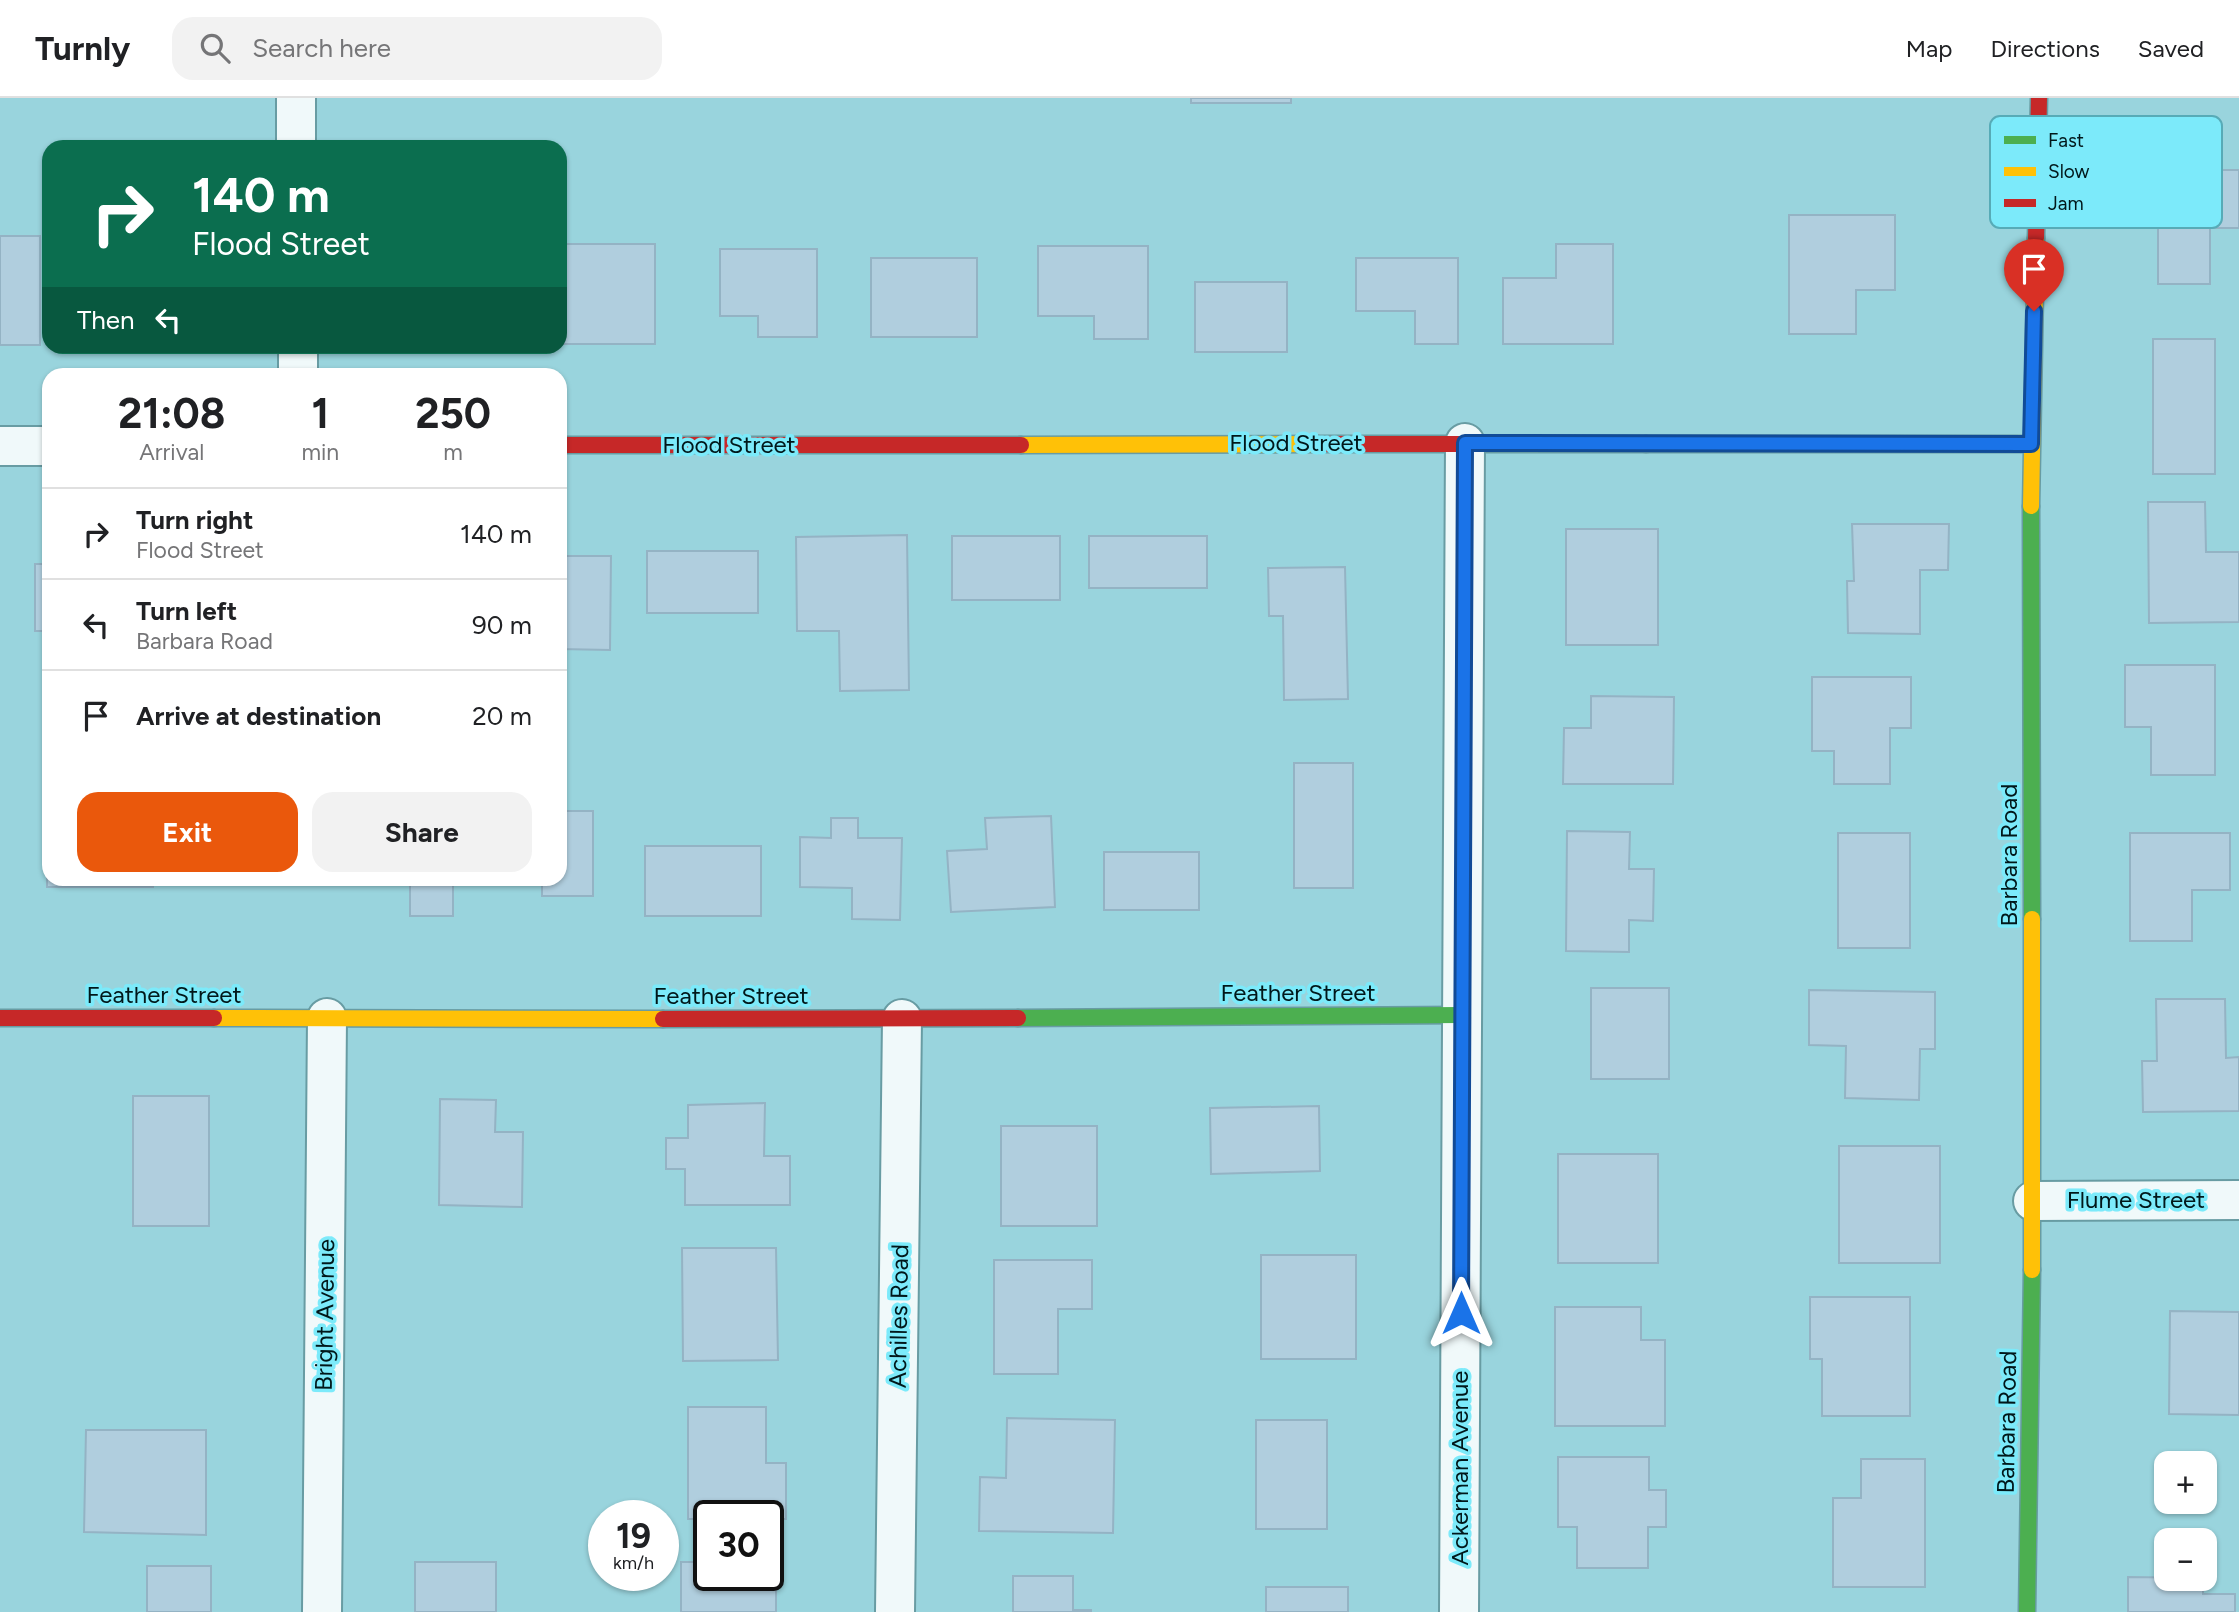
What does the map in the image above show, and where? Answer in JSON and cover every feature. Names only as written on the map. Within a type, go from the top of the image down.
[{"type":"street","points":[[296,98],[296,140]]},
{"type":"street","name":"Barbara Road","points":[[2039,98],[2039,116]]},
{"type":"street","name":"Barbara Road","points":[[2027,1612],[2033,1201],[2031,444],[2036,228]]},
{"type":"street","name":"Ackerman Avenue","points":[[1459,1612],[1465,443]]},
{"type":"street","name":"Flood Street","points":[[567,445],[2031,444]]},
{"type":"street","points":[[0,446],[42,446]]},
{"type":"street","name":"Feather Street","points":[[0,1018],[902,1020],[1462,1015]]},
{"type":"street","name":"Bright Avenue","points":[[322,1612],[327,1018]]},
{"type":"street","name":"Achilles Road","points":[[895,1612],[902,1020]]},
{"type":"street","name":"Flume Street","points":[[2033,1201],[2239,1200]]},
{"type":"building","points":[[1191,98],[1291,98],[1291,103],[1191,103]]},
{"type":"building","points":[[2222,170],[2239,170],[2239,228],[2222,228]]},
{"type":"building","points":[[1789,215],[1895,215],[1895,290],[1856,290],[1856,334],[1789,334]]},
{"type":"building","points":[[2158,228],[2210,228],[2210,284],[2158,284]]},
{"type":"building","points":[[0,236],[40,236],[40,345],[0,345]]},
{"type":"building","points":[[567,244],[655,244],[655,344],[567,344]]},
{"type":"building","points":[[1556,244],[1613,244],[1613,344],[1503,344],[1503,278],[1556,278]]},
{"type":"building","points":[[1038,246],[1148,246],[1148,339],[1094,339],[1094,316],[1038,316]]},
{"type":"building","points":[[720,249],[817,249],[817,337],[758,337],[758,316],[720,316]]},
{"type":"building","points":[[871,258],[977,258],[977,337],[871,337]]},
{"type":"building","points":[[1356,258],[1458,258],[1458,344],[1415,344],[1415,311],[1356,311]]},
{"type":"building","points":[[1195,282],[1287,282],[1287,352],[1195,352]]},
{"type":"building","points":[[2153,339],[2215,339],[2215,474],[2153,474]]},
{"type":"building","points":[[2148,502],[2205,502],[2206,552],[2239,552],[2239,622],[2149,623]]},
{"type":"building","points":[[1852,524],[1949,524],[1948,570],[1920,570],[1920,634],[1848,633],[1847,581],[1854,581]]},
{"type":"building","points":[[1566,529],[1658,529],[1658,645],[1566,645]]},
{"type":"building","points":[[907,535],[909,690],[840,691],[839,631],[797,631],[796,537]]},
{"type":"building","points":[[952,536],[1060,536],[1060,600],[952,600]]},
{"type":"building","points":[[1089,536],[1207,536],[1207,588],[1089,588]]},
{"type":"building","points":[[647,551],[758,551],[758,613],[647,613]]},
{"type":"building","points":[[567,556],[611,556],[610,650],[567,649]]},
{"type":"building","points":[[35,564],[42,564],[42,631],[35,631]]},
{"type":"building","points":[[1345,567],[1348,699],[1284,700],[1283,616],[1269,616],[1268,568]]},
{"type":"building","points":[[2125,665],[2215,665],[2215,775],[2151,775],[2151,727],[2125,727]]},
{"type":"building","points":[[1812,677],[1911,677],[1911,728],[1890,728],[1890,784],[1834,784],[1834,751],[1812,751]]},
{"type":"building","points":[[1591,696],[1674,697],[1673,784],[1563,784],[1564,728],[1591,728]]},
{"type":"building","points":[[1294,763],[1353,763],[1353,888],[1294,888]]},
{"type":"building","points":[[567,811],[593,811],[593,896],[542,896],[542,886],[567,886]]},
{"type":"building","points":[[1051,816],[1055,907],[951,912],[947,851],[987,849],[985,818]]},
{"type":"building","points":[[831,818],[858,818],[858,838],[902,838],[900,920],[852,919],[852,888],[800,887],[800,837],[831,838]]},
{"type":"building","points":[[1567,831],[1630,832],[1629,869],[1654,869],[1653,921],[1629,920],[1629,952],[1566,951]]},
{"type":"building","points":[[1838,833],[1910,833],[1910,948],[1838,948]]},
{"type":"building","points":[[2130,833],[2230,833],[2230,890],[2192,890],[2192,941],[2130,941]]},
{"type":"building","points":[[645,846],[761,846],[761,916],[645,916]]},
{"type":"building","points":[[1104,852],[1199,852],[1199,910],[1104,910]]},
{"type":"building","points":[[47,886],[153,886],[153,887]]},
{"type":"building","points":[[410,886],[453,886],[453,916],[410,916]]},
{"type":"building","points":[[1591,988],[1669,988],[1669,1079],[1591,1079]]},
{"type":"building","points":[[1809,990],[1935,992],[1935,1049],[1920,1049],[1919,1100],[1845,1098],[1846,1046],[1809,1045]]},
{"type":"building","points":[[2156,999],[2225,999],[2226,1058],[2239,1057],[2239,1111],[2143,1112],[2142,1061],[2157,1061]]},
{"type":"building","points":[[133,1096],[209,1096],[209,1226],[133,1226]]},
{"type":"building","points":[[440,1099],[496,1100],[495,1132],[523,1132],[522,1207],[439,1205]]},
{"type":"building","points":[[765,1103],[764,1156],[790,1156],[790,1205],[685,1205],[685,1169],[666,1169],[666,1138],[688,1138],[688,1105]]},
{"type":"building","points":[[1319,1106],[1320,1171],[1211,1174],[1210,1108]]},
{"type":"building","points":[[1001,1126],[1097,1126],[1097,1226],[1001,1226]]},
{"type":"building","points":[[1839,1146],[1940,1146],[1940,1263],[1839,1263]]},
{"type":"building","points":[[1558,1154],[1658,1154],[1658,1263],[1558,1263]]},
{"type":"building","points":[[682,1248],[776,1248],[778,1360],[683,1361]]},
{"type":"building","points":[[1261,1255],[1356,1255],[1356,1359],[1261,1359]]},
{"type":"building","points":[[994,1260],[1092,1260],[1092,1309],[1058,1309],[1058,1374],[994,1374]]},
{"type":"building","points":[[1810,1297],[1910,1297],[1910,1416],[1822,1416],[1822,1359],[1810,1359]]},
{"type":"building","points":[[1555,1307],[1641,1307],[1641,1340],[1665,1340],[1665,1426],[1555,1426]]},
{"type":"building","points":[[2170,1311],[2239,1312],[2239,1415],[2169,1414]]},
{"type":"building","points":[[688,1407],[766,1407],[766,1463],[786,1463],[786,1519],[784,1500],[693,1500],[693,1519],[688,1519]]},
{"type":"building","points":[[1007,1418],[1115,1420],[1113,1533],[979,1531],[980,1477],[1006,1478]]},
{"type":"building","points":[[1256,1420],[1327,1420],[1327,1529],[1256,1529]]},
{"type":"building","points":[[86,1430],[206,1430],[206,1535],[84,1532]]},
{"type":"building","points":[[1558,1457],[1649,1457],[1649,1490],[1666,1490],[1666,1527],[1648,1527],[1648,1568],[1577,1568],[1577,1527],[1558,1527]]},
{"type":"building","points":[[1861,1459],[1925,1459],[1925,1587],[1833,1587],[1833,1498],[1861,1498]]},
{"type":"building","points":[[415,1562],[496,1562],[496,1612],[415,1612]]},
{"type":"building","points":[[681,1562],[693,1562],[693,1591],[776,1591],[776,1612],[681,1612]]},
{"type":"building","points":[[147,1566],[211,1566],[211,1612],[147,1612]]},
{"type":"building","points":[[1013,1576],[1073,1576],[1073,1610],[1091,1612],[1013,1612]]},
{"type":"building","points":[[2128,1577],[2154,1577],[2154,1591],[2235,1594],[2235,1612],[2128,1612]]},
{"type":"building","points":[[1266,1587],[1348,1587],[1348,1612],[1266,1612]]},
{"type":"traffic: fast","points":[[1646,444],[2031,444]]},
{"type":"traffic: fast","points":[[2031,506],[2032,919]]},
{"type":"traffic: fast","points":[[1018,1018],[1462,1015]]},
{"type":"traffic: fast","points":[[2027,1612],[2032,1270]]},
{"type":"traffic: slow","points":[[2031,506],[2036,238]]},
{"type":"traffic: slow","points":[[1021,445],[1318,444]]},
{"type":"traffic: slow","points":[[2032,919],[2032,1270]]},
{"type":"traffic: slow","points":[[214,1018],[663,1019]]},
{"type":"traffic: jam","points":[[2039,98],[2039,116]]},
{"type":"traffic: jam","points":[[2036,228],[2036,238]]},
{"type":"traffic: jam","points":[[1318,444],[1646,444]]},
{"type":"traffic: jam","points":[[567,445],[1021,445]]},
{"type":"traffic: jam","points":[[0,1018],[214,1018]]},
{"type":"traffic: jam","points":[[663,1019],[1018,1018]]},
{"type":"route","points":[[1461,1313],[1465,443],[2031,444],[2034,311]]}]
